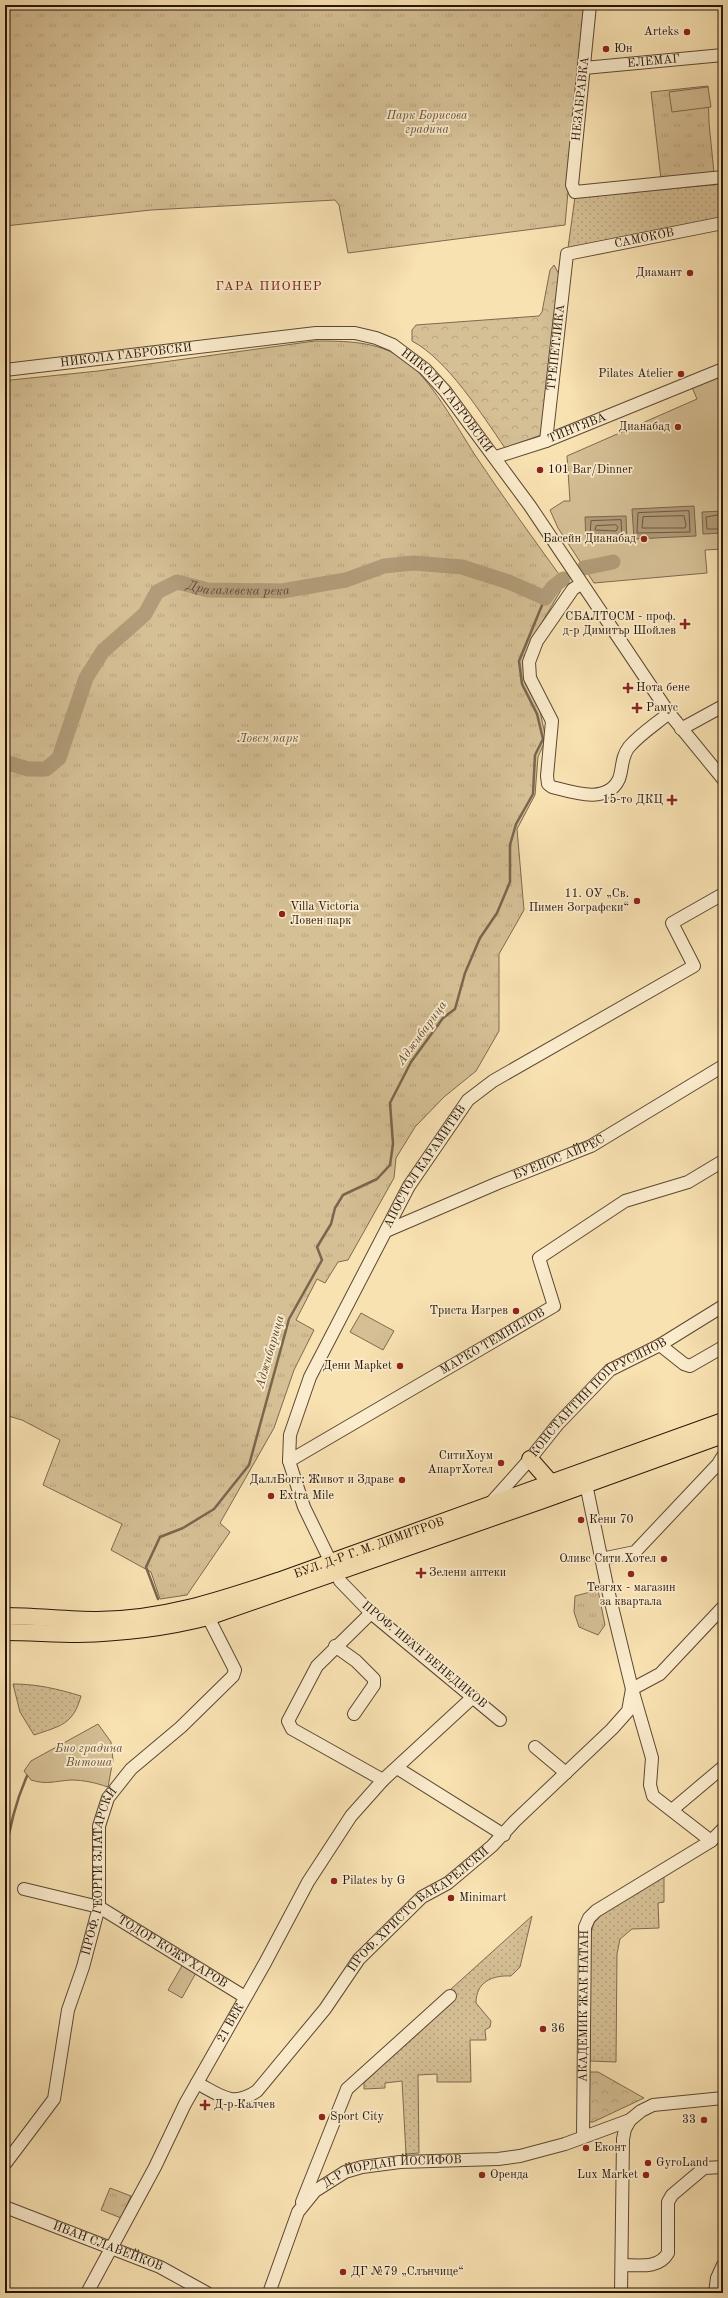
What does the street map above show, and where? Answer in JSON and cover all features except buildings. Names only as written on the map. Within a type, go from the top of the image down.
[{"type":"main road","name":"БУЛ. Д-Р Г. М. ДИМИТРОВ","points":[[5,1632],[78,1634],[124,1632],[164,1627],[208,1618],[488,1506],[723,1421]]},
{"type":"main road","name":"БУЛ. Д-Р Г. М. ДИМИТРОВ","points":[[5,1616],[98,1620],[172,1612],[209,1604],[333,1568],[586,1484],[723,1435]]},
{"type":"main road","points":[[530,1459],[551,1483]]},
{"type":"street","name":"НЕЗАБРАВКА","points":[[590,5],[572,185],[575,192],[723,177]]},
{"type":"street","name":"ЕЛЕМАГ","points":[[584,68],[723,55]]},
{"type":"street","name":"САМОКОВ","points":[[567,254],[723,223]]},
{"type":"street","name":"ТРЕПЕТЛИКА","points":[[546,441],[567,254]]},
{"type":"street","name":"НИКОЛА ГАБРОВСКИ","points":[[5,370],[316,333],[355,334],[376,338],[393,345],[425,369],[445,391],[496,457],[680,729],[723,779]]},
{"type":"street","name":"ТИНТЯВА","points":[[496,457],[546,441],[723,369]]},
{"type":"street","points":[[581,584],[573,589],[537,641],[529,662],[530,678],[552,721],[547,776],[548,784],[552,788],[590,796],[612,787],[618,779],[623,756],[629,747],[669,713]]},
{"type":"street","points":[[680,729],[723,706]]},
{"type":"street","name":"АПОСТОЛ КАРАМИТЕВ","points":[[333,1568],[304,1507],[289,1461],[290,1435],[310,1377],[409,1186],[468,1100],[493,1081],[694,966],[672,923],[723,894]]},
{"type":"street","name":"БУЕНОС АЙРЕС","points":[[386,1231],[494,1184],[591,1146],[723,1066]]},
{"type":"street","name":"МАРКО ТЕМНЯЛОВ","points":[[289,1461],[554,1306],[539,1258],[626,1202],[688,1182],[723,1161]]},
{"type":"street","name":"КОНСТАНТИН ПОПРУСИНОВ","points":[[488,1506],[530,1459],[558,1424],[610,1370],[660,1345],[723,1306]]},
{"type":"street","points":[[660,1345],[684,1364],[690,1366],[723,1347]]},
{"type":"street","points":[[601,1559],[635,1552],[718,1464],[723,1456]]},
{"type":"street","name":"ПРОФ. ХРИСТО ВАКАРЕЛСКИ","points":[[586,1484],[601,1559],[632,1689],[652,1758],[650,1785],[653,1796],[711,1841]]},
{"type":"street","name":"ПРОФ. ИВАН ВЕНЕДИКОВ","points":[[333,1568],[348,1590],[371,1613],[500,1720]]},
{"type":"street","points":[[632,1689],[660,1674],[723,1607]]},
{"type":"street","points":[[371,1613],[317,1666],[288,1721],[289,1726],[383,1780]]},
{"type":"street","name":"ПРОФ. ГЕОРГИ ЗЛАТАРСКИ","points":[[5,2164],[54,2099],[68,2010],[99,1906],[99,1826],[108,1798],[131,1769],[181,1727],[233,1676],[235,1670],[208,1618]]},
{"type":"street","points":[[336,1646],[356,1661],[374,1679],[374,1685],[354,1714]]},
{"type":"street","name":"ПРОФ. ХРИСТО ВАКАРЕЛСКИ","points":[[197,2083],[232,2101],[246,2099],[257,2091],[325,2009],[359,1959],[422,1897],[448,1883],[504,1835],[515,1821],[612,1729],[628,1711],[632,1689]]},
{"type":"street","name":"21 ВЕК","points":[[87,2293],[112,2249],[197,2083],[312,1876],[350,1816],[383,1780],[473,1697]]},
{"type":"street","points":[[535,1746],[566,1773]]},
{"type":"street","points":[[672,1810],[723,1767]]},
{"type":"street","points":[[397,1768],[504,1835]]},
{"type":"street","name":"АКАДЕМИК ЖАК НАТАН","points":[[583,2136],[585,1927],[589,1918],[596,1911],[711,1841],[723,1829]]},
{"type":"street","name":"ТОДОР КОЖУХАРОВ","points":[[24,1889],[99,1906],[245,1997]]},
{"type":"street","points":[[298,2212],[347,2089],[450,1996]]},
{"type":"street","name":"Д-Р ЙОРДАН ЙОСИФОВ","points":[[269,2293],[298,2212],[315,2191],[331,2179],[362,2167],[400,2162],[506,2158],[544,2150],[630,2120],[641,2110],[653,2105],[723,2098]]},
{"type":"street","points":[[621,2293],[624,2138],[625,2129],[630,2120]]},
{"type":"street","points":[[622,2265],[658,2264],[665,2259],[668,2253],[668,2202],[672,2195],[704,2168],[723,2167]]},
{"type":"street","name":"ИВАН СЛАВЕЙКОВ","points":[[5,2207],[160,2267],[207,2293]]},
{"type":"street","points":[[715,2293],[717,2278],[723,2265]]},
{"type":"green space","name":"Парк Борисова градина","points":[[5,5],[585,5],[565,225],[348,253],[339,205],[335,200],[151,210],[5,226]]},
{"type":"green space","points":[[708,86],[709,123],[714,173],[661,179],[651,92]]},
{"type":"green space","points":[[708,87],[711,107],[672,112],[669,92]]},
{"type":"green space","points":[[723,184],[723,218],[568,248],[575,197]]},
{"type":"green space","points":[[554,265],[561,278],[541,435],[505,448],[475,405],[451,375],[438,361],[412,341],[412,330],[416,325],[539,316],[542,312],[550,270]]},
{"type":"green space","name":"Ловен парк","points":[[315,341],[338,341],[372,345],[393,353],[413,367],[433,390],[475,455],[561,577],[561,590],[537,631],[524,661],[525,683],[540,711],[546,739],[538,757],[535,795],[517,829],[524,910],[499,954],[499,1031],[476,1071],[444,1097],[415,1127],[396,1158],[394,1178],[348,1260],[338,1262],[325,1283],[317,1279],[296,1320],[314,1330],[294,1370],[274,1428],[220,1523],[230,1532],[187,1595],[160,1599],[151,1572],[111,1550],[122,1524],[43,1485],[60,1440],[22,1420],[5,1415],[5,384],[11,380],[98,371]]},
{"type":"green space","points":[[723,369],[723,549],[705,550],[707,573],[594,583],[558,528],[550,510],[564,501],[570,501],[567,456],[697,399],[690,383]]},
{"type":"green space","points":[[361,1313],[394,1331],[383,1350],[350,1332]]},
{"type":"green space","points":[[598,1590],[605,1625],[598,1635],[579,1627],[574,1612],[575,1596]]},
{"type":"green space","points":[[13,1684],[47,1687],[81,1696],[78,1706],[69,1719],[58,1726],[34,1735],[20,1712]]},
{"type":"green space","name":"Био градина Витоша","points":[[98,1724],[111,1742],[113,1760],[108,1787],[76,1780],[46,1782],[31,1780],[24,1771],[31,1761]]},
{"type":"green space","points":[[664,1875],[664,1902],[658,1903],[659,1928],[632,1929],[620,1939],[617,1954],[616,2062],[590,2061],[590,1936],[594,1923],[600,1916]]},
{"type":"green space","points":[[532,1916],[520,1967],[511,1976],[498,1977],[486,1981],[479,1990],[476,2003],[491,2021],[490,2027],[485,2030],[486,2040],[470,2040],[471,2082],[437,2082],[437,2074],[418,2075],[419,2153],[406,2154],[402,2081],[385,2083],[385,2088],[364,2089],[364,2083],[455,1995],[451,1989]]},
{"type":"green space","points":[[183,1964],[197,1971],[182,1998],[168,1990]]},
{"type":"green space","points":[[587,2072],[598,2072],[644,2098],[593,2122],[588,2122]]},
{"type":"green space","points":[[110,2188],[131,2196],[121,2218],[101,2210]]},
{"type":"water","points":[[694,506],[696,536],[634,539],[632,509]]},
{"type":"water","points":[[723,511],[723,533],[703,534],[702,512]]},
{"type":"water","points":[[626,516],[627,540],[586,541],[585,517]]},
{"type":"waterway","points":[[584,568],[613,562]]},
{"type":"waterway","name":"Драгалевска река","points":[[5,762],[28,769],[46,769],[59,758],[86,678],[103,651],[145,614],[157,592],[177,582],[208,590],[282,591],[346,580],[384,566],[414,563],[462,567],[509,582],[545,598],[553,587],[563,579]]},
{"type":"waterway","name":"Аджибарица","points":[[158,1599],[146,1567],[160,1537],[183,1528],[214,1509],[249,1465],[289,1319],[322,1260],[317,1247],[331,1224],[335,1208],[343,1195],[377,1179],[390,1165],[393,1144],[390,1103],[411,1062],[443,1018],[455,1009],[465,973],[480,938],[497,913],[510,882],[510,845],[516,824],[533,794],[535,755],[543,739],[537,714],[522,684],[519,661],[545,598]]},
{"type":"waterway","name":"Аджибарица","points":[[5,1858],[13,1816],[27,1776]]},
{"type":"place","name":"Arteks","points":[[687,32]]},
{"type":"place","name":"Юн","points":[[606,49]]},
{"type":"place","name":"Диамант","points":[[690,273]]},
{"type":"place","name":"Pilates Atelier","points":[[681,374]]},
{"type":"place","name":"Дианабад","points":[[678,427]]},
{"type":"place","name":"101 Bar/Dinner","points":[[540,470]]},
{"type":"place","name":"Басейн Дианабад","points":[[644,539]]},
{"type":"place","name":"СБАЛТОСМ - проф. д-р Димитър Шойлев","points":[[685,624]]},
{"type":"place","name":"Нота бене","points":[[628,688]]},
{"type":"place","name":"Рамус","points":[[637,708]]},
{"type":"place","name":"15-то ДКЦ","points":[[672,800]]},
{"type":"place","name":"11. ОУ „Св. Пимен Зографски“","points":[[637,901]]},
{"type":"place","name":"Villa Victoria Ловен парк","points":[[282,914]]},
{"type":"place","name":"Триста Изгрев","points":[[516,1311]]},
{"type":"place","name":"Дени Mapket","points":[[400,1366]]},
{"type":"place","name":"СитиХоум АпартХотел","points":[[501,1463]]},
{"type":"place","name":"ДаллБогг: Живот и Здраве","points":[[402,1480]]},
{"type":"place","name":"Extra Mile","points":[[271,1496]]},
{"type":"place","name":"Кени 70","points":[[581,1520]]},
{"type":"place","name":"Оливс Сити Хотел","points":[[664,1559]]},
{"type":"place","name":"Зелени аптеки","points":[[421,1573]]},
{"type":"place","name":"Тезгях - магазин за квартала","points":[[631,1574]]},
{"type":"place","name":"Pilates by G","points":[[334,1881]]},
{"type":"place","name":"Minimart","points":[[451,1898]]},
{"type":"place","name":"36","points":[[543,2029]]},
{"type":"place","name":"Д-р Калчев","points":[[205,2105]]},
{"type":"place","name":"Sport City","points":[[322,2117]]},
{"type":"place","name":"33","points":[[704,2120]]},
{"type":"place","name":"Еконт","points":[[586,2148]]},
{"type":"place","name":"GyroLand","points":[[648,2163]]},
{"type":"place","name":"Оренда","points":[[482,2175]]},
{"type":"place","name":"Lux Market","points":[[646,2175]]},
{"type":"place","name":"ДГ №79 „Слънчице“","points":[[343,2272]]},
{"type":"district","name":"ГАРА ПИОНЕР","points":[[269,286]]}]
